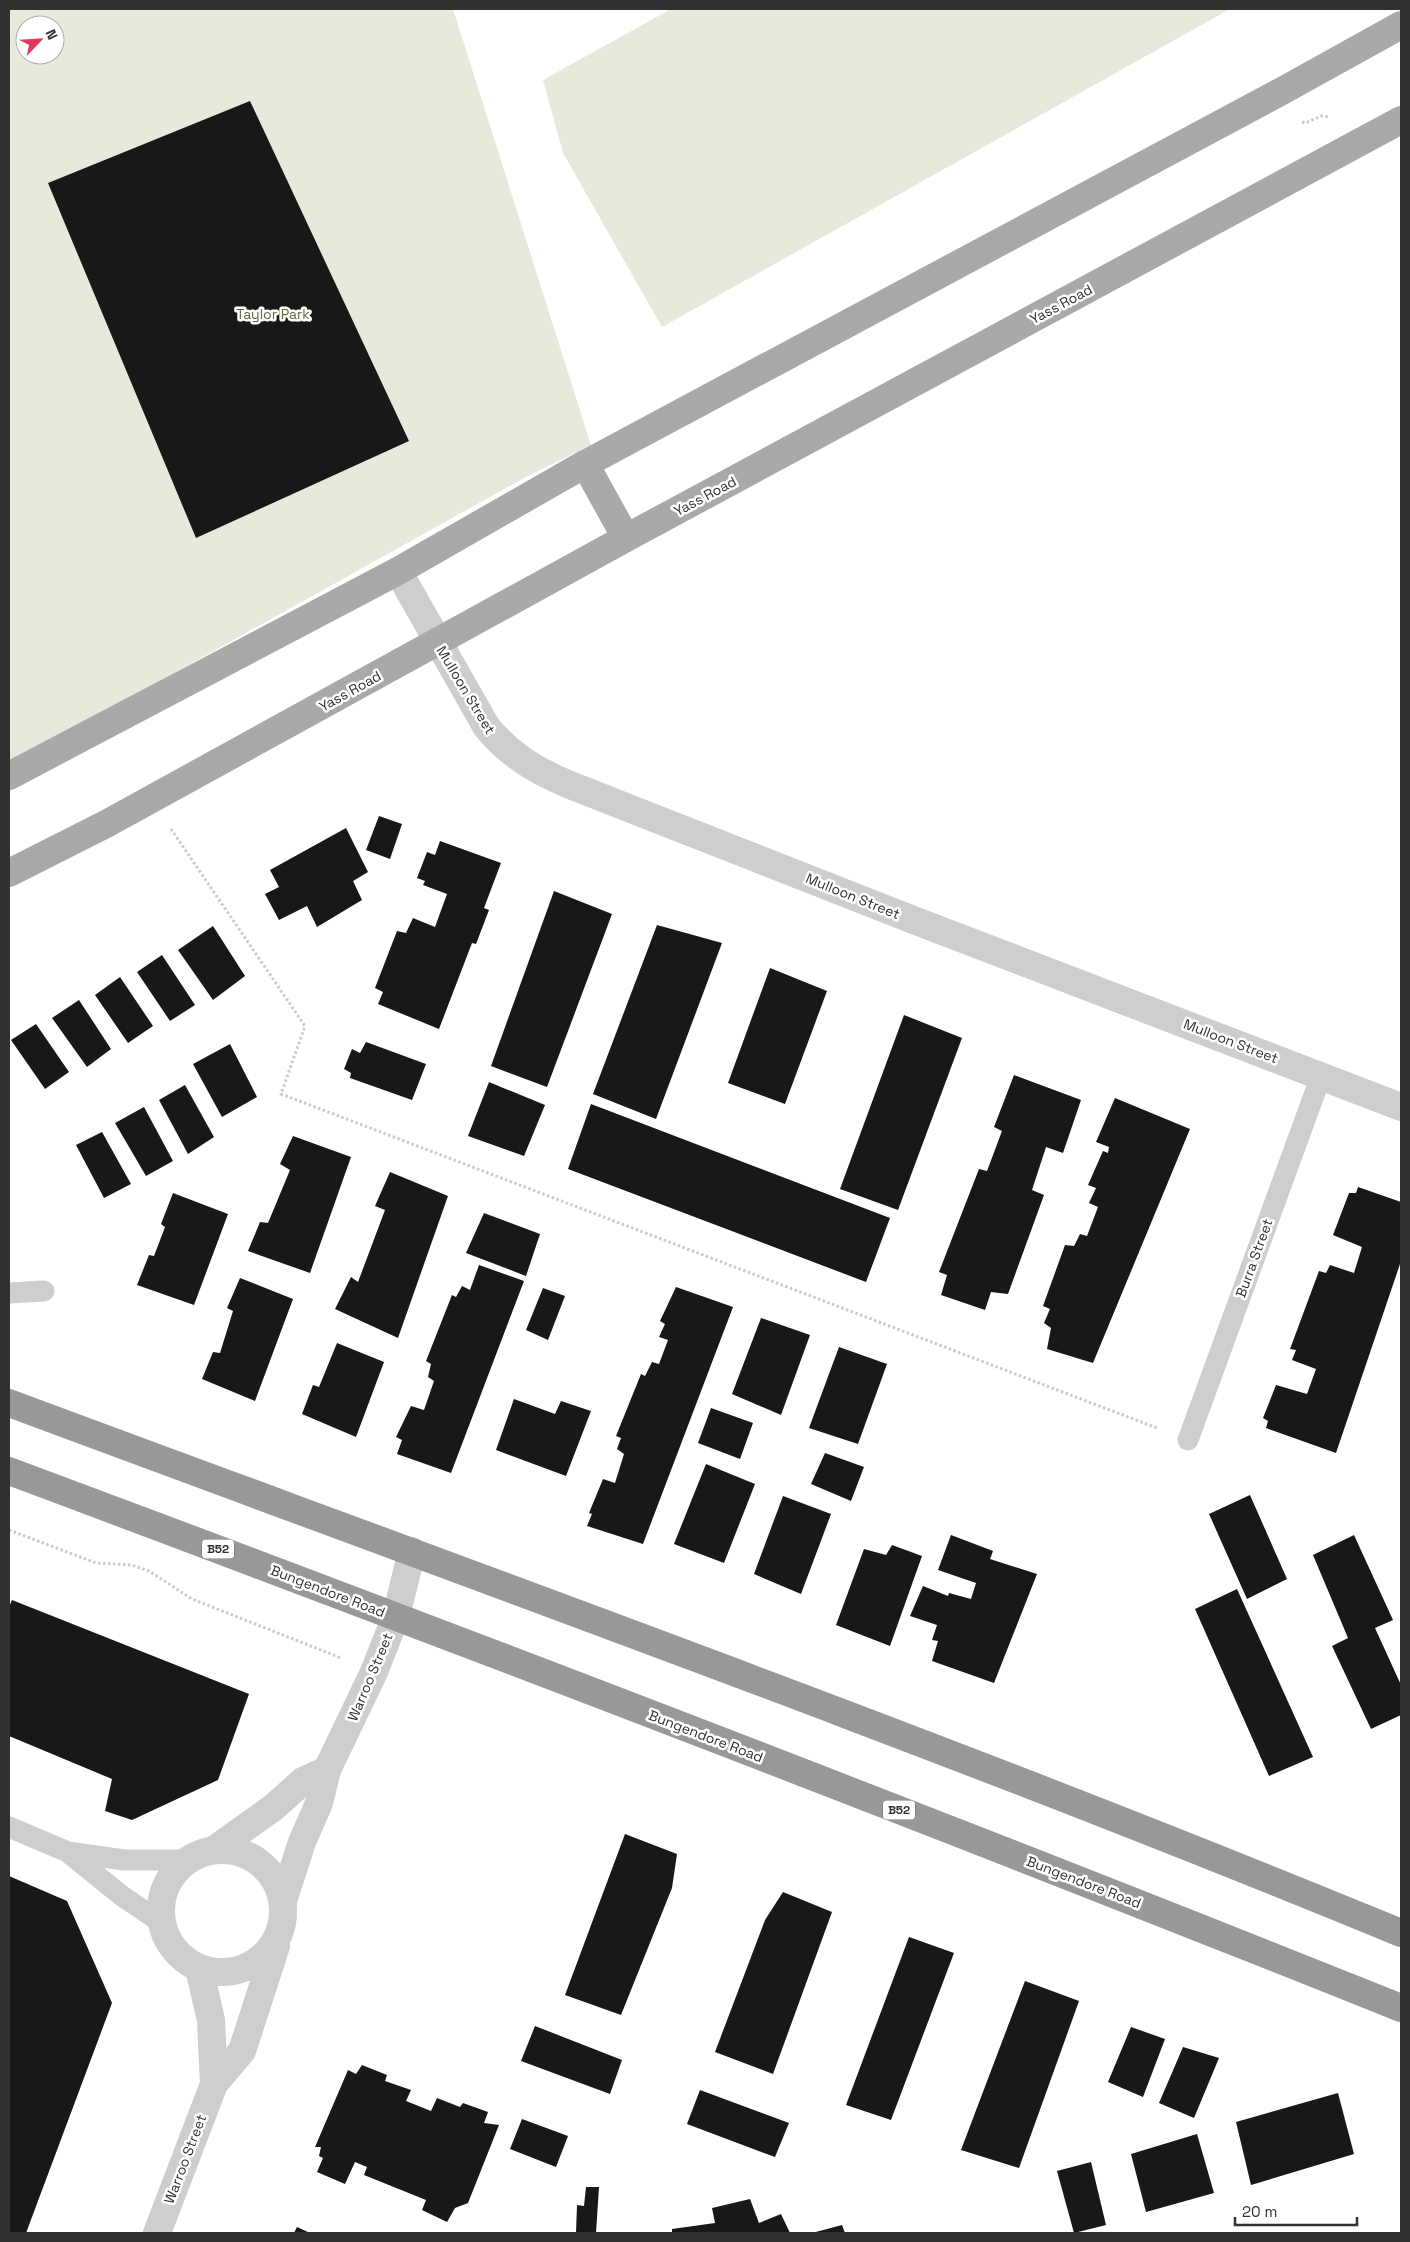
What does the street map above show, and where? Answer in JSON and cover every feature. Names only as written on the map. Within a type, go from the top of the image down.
[{"type":"highway","points":[[9,1403],[412,1551],[1155,1833],[1401,1933]]},
{"type":"highway","name":"Bungendore Road","points":[[9,1471],[396,1616],[1130,1900],[1401,2008]]},
{"type":"main road","points":[[9,776],[398,570],[585,464],[1282,91],[1401,24]]},
{"type":"main road","name":"Yass Road","points":[[9,873],[151,799],[626,538],[1401,120]]},
{"type":"main road","points":[[585,464],[626,538]]},
{"type":"street","name":"Mulloon Street","points":[[398,570],[437,643],[495,738],[517,757],[553,778],[925,925],[1401,1107]]},
{"type":"street","name":"Warroo Street","points":[[283,1901],[302,1842],[319,1803],[327,1770],[374,1672],[396,1616],[412,1551]]},
{"type":"street","points":[[214,1850],[274,1807],[303,1781],[327,1770]]},
{"type":"street","points":[[214,1850],[233,1850],[252,1857],[267,1868],[278,1884],[283,1901],[284,1920],[279,1937],[269,1952],[255,1964],[238,1972],[218,1974],[198,1968],[182,1958],[169,1942],[162,1923],[161,1903],[163,1889],[178,1868],[188,1860],[214,1850]]},
{"type":"street","name":"Warroo Street","points":[[157,2233],[214,2084],[242,2051],[279,1937]]},
{"type":"street","name":"Warroo Street","points":[[198,1968],[211,2020],[214,2084]]},
{"type":"lane","name":"Burra Street","points":[[1188,1440],[1321,1076]]},
{"type":"lane","points":[[9,1293],[44,1291]]},
{"type":"lane","points":[[9,1827],[68,1852],[124,1860],[188,1860]]},
{"type":"lane","points":[[68,1852],[122,1896],[162,1923]]},
{"type":"path","points":[[1295,118],[1305,123],[1321,116],[1332,118]]},
{"type":"path","points":[[151,799],[305,1026],[281,1094],[1188,1440]]},
{"type":"path","points":[[9,1530],[96,1563],[132,1565],[149,1571],[192,1599],[374,1672]]},
{"type":"green space","name":"Taylor Park","points":[[9,9],[453,9],[591,445],[524,478],[9,765]]},
{"type":"green space","points":[[671,9],[1230,9],[662,327],[563,153],[543,80]]},
{"type":"building","points":[[250,101],[409,441],[196,538],[48,183]]},
{"type":"building","points":[[379,816],[402,824],[390,859],[366,850]]},
{"type":"building","points":[[346,828],[368,872],[353,881],[362,900],[317,927],[307,906],[279,920],[265,894],[279,887],[270,870]]},
{"type":"building","points":[[440,841],[501,863],[484,908],[489,910],[476,944],[472,943],[439,1029],[378,1004],[383,992],[375,988],[397,931],[406,933],[413,918],[435,927],[447,894],[423,885],[425,881],[417,878],[427,852],[435,855]]},
{"type":"building","points":[[554,891],[612,914],[547,1087],[491,1066]]},
{"type":"building","points":[[657,925],[722,943],[656,1119],[593,1094]]},
{"type":"building","points":[[213,926],[245,976],[213,1000],[178,950]]},
{"type":"building","points":[[162,955],[195,1005],[170,1021],[137,972]]},
{"type":"building","points":[[770,968],[827,991],[785,1104],[728,1083]]},
{"type":"building","points":[[120,977],[153,1026],[128,1043],[95,995]]},
{"type":"building","points":[[79,1000],[111,1049],[87,1067],[52,1018]]},
{"type":"building","points":[[904,1015],[962,1038],[898,1210],[840,1189]]},
{"type":"building","points":[[36,1024],[69,1072],[45,1089],[11,1040]]},
{"type":"building","points":[[366,1042],[426,1064],[412,1100],[350,1078],[351,1073],[344,1069],[352,1049],[360,1053]]},
{"type":"building","points":[[230,1044],[257,1097],[222,1117],[193,1064]]},
{"type":"building","points":[[1014,1075],[1081,1100],[1063,1153],[1046,1147],[1032,1190],[1044,1195],[1008,1294],[991,1292],[985,1310],[941,1295],[947,1275],[939,1272],[979,1169],[987,1171],[1002,1131],[994,1127]]},
{"type":"building","points":[[489,1082],[545,1105],[524,1156],[468,1136]]},
{"type":"building","points":[[185,1085],[214,1137],[188,1154],[159,1100]]},
{"type":"building","points":[[1115,1098],[1190,1129],[1093,1363],[1047,1349],[1051,1328],[1044,1323],[1050,1309],[1043,1306],[1065,1245],[1074,1246],[1080,1234],[1087,1236],[1098,1207],[1089,1203],[1096,1188],[1088,1185],[1103,1151],[1108,1153],[1109,1147],[1096,1142]]},
{"type":"building","points":[[591,1104],[890,1218],[866,1282],[568,1169]]},
{"type":"building","points":[[144,1107],[173,1161],[146,1176],[115,1123]]},
{"type":"building","points":[[102,1132],[131,1184],[104,1198],[76,1145]]},
{"type":"building","points":[[293,1136],[351,1157],[310,1273],[248,1251],[260,1222],[268,1223],[290,1170],[280,1164]]},
{"type":"building","points":[[390,1172],[448,1196],[398,1338],[335,1309],[351,1277],[358,1282],[385,1210],[375,1206]]},
{"type":"building","points":[[1358,1187],[1401,1202],[1401,1261],[1336,1453],[1266,1428],[1268,1421],[1263,1418],[1276,1385],[1307,1394],[1316,1369],[1292,1360],[1296,1350],[1290,1349],[1319,1271],[1326,1273],[1330,1265],[1354,1273],[1362,1247],[1333,1235],[1349,1193],[1356,1193]]},
{"type":"building","points":[[173,1193],[228,1214],[194,1305],[137,1285],[149,1255],[154,1256],[165,1227],[161,1224]]},
{"type":"building","points":[[484,1213],[540,1234],[526,1276],[466,1253]]},
{"type":"building","points":[[479,1265],[524,1281],[451,1473],[397,1454],[402,1440],[396,1437],[411,1406],[424,1410],[434,1381],[428,1377],[431,1364],[426,1361],[452,1295],[456,1297],[462,1286],[470,1290]]},
{"type":"building","points":[[240,1278],[293,1299],[255,1401],[202,1379],[213,1352],[220,1353],[233,1311],[227,1308]]},
{"type":"building","points":[[676,1287],[733,1307],[643,1544],[587,1526],[592,1514],[589,1513],[603,1479],[615,1483],[624,1454],[617,1449],[621,1438],[616,1436],[641,1374],[645,1376],[652,1362],[659,1364],[668,1340],[659,1337],[665,1324],[660,1321]]},
{"type":"building","points":[[543,1288],[565,1296],[548,1340],[526,1330]]},
{"type":"building","points":[[761,1318],[810,1335],[781,1415],[732,1394]]},
{"type":"building","points":[[337,1343],[384,1362],[356,1437],[302,1414],[313,1385],[319,1387]]},
{"type":"building","points":[[839,1347],[887,1364],[858,1444],[809,1428]]},
{"type":"building","points":[[514,1399],[555,1414],[561,1401],[591,1411],[566,1476],[496,1450]]},
{"type":"building","points":[[711,1408],[753,1423],[740,1459],[698,1443]]},
{"type":"building","points":[[825,1453],[864,1467],[851,1501],[811,1484]]},
{"type":"building","points":[[706,1464],[755,1484],[724,1563],[674,1544]]},
{"type":"building","points":[[1250,1495],[1287,1579],[1247,1599],[1209,1514]]},
{"type":"building","points":[[783,1496],[831,1514],[801,1594],[754,1574]]},
{"type":"building","points":[[951,1535],[993,1551],[990,1559],[1037,1574],[994,1683],[932,1661],[938,1641],[932,1640],[937,1625],[910,1616],[923,1586],[948,1596],[949,1593],[971,1599],[976,1583],[938,1570]]},
{"type":"building","points":[[1354,1535],[1393,1620],[1375,1628],[1401,1685],[1401,1715],[1371,1729],[1332,1646],[1348,1638],[1313,1555]]},
{"type":"building","points":[[892,1545],[922,1556],[890,1646],[836,1625],[864,1549],[886,1555]]},
{"type":"building","points":[[1237,1589],[1313,1757],[1269,1776],[1195,1609]]},
{"type":"building","points":[[12,1600],[249,1694],[218,1780],[132,1820],[105,1811],[112,1779],[9,1736],[9,1607]]},
{"type":"building","points":[[625,1834],[677,1854],[672,1888],[621,2015],[565,1995]]},
{"type":"building","points":[[9,1876],[67,1901],[112,2003],[26,2233],[9,2233]]},
{"type":"building","points":[[783,1892],[832,1912],[773,2074],[715,2052],[765,1920]]},
{"type":"building","points":[[909,1937],[954,1953],[891,2120],[846,2105]]},
{"type":"building","points":[[1025,1981],[1079,2001],[1019,2168],[961,2150]]},
{"type":"building","points":[[535,2026],[622,2060],[610,2094],[521,2061]]},
{"type":"building","points":[[1131,2027],[1165,2039],[1143,2097],[1108,2082]]},
{"type":"building","points":[[1183,2047],[1219,2058],[1194,2118],[1159,2103]]},
{"type":"building","points":[[362,2065],[387,2075],[385,2081],[411,2090],[406,2101],[431,2111],[437,2098],[460,2107],[463,2103],[488,2112],[484,2123],[499,2125],[468,2203],[455,2208],[447,2222],[422,2210],[426,2200],[364,2175],[367,2167],[355,2162],[345,2184],[317,2172],[323,2158],[319,2156],[321,2147],[315,2147],[348,2070],[356,2074]]},
{"type":"building","points":[[700,2090],[789,2123],[775,2157],[687,2124]]},
{"type":"building","points":[[1338,2093],[1354,2154],[1251,2185],[1236,2122]]},
{"type":"building","points":[[522,2119],[568,2136],[556,2167],[510,2149]]},
{"type":"building","points":[[1197,2134],[1214,2193],[1146,2212],[1131,2154]]},
{"type":"building","points":[[1091,2162],[1106,2225],[1074,2233],[1057,2171]]},
{"type":"building","points":[[586,2187],[599,2187],[596,2233],[576,2233],[577,2205],[584,2206]]},
{"type":"building","points":[[750,2199],[759,2223],[781,2214],[790,2233],[672,2233],[672,2229],[715,2223],[712,2208]]},
{"type":"building","points":[[842,2225],[845,2233],[812,2233]]},
{"type":"building","points":[[297,2227],[310,2233],[294,2233]]}]
